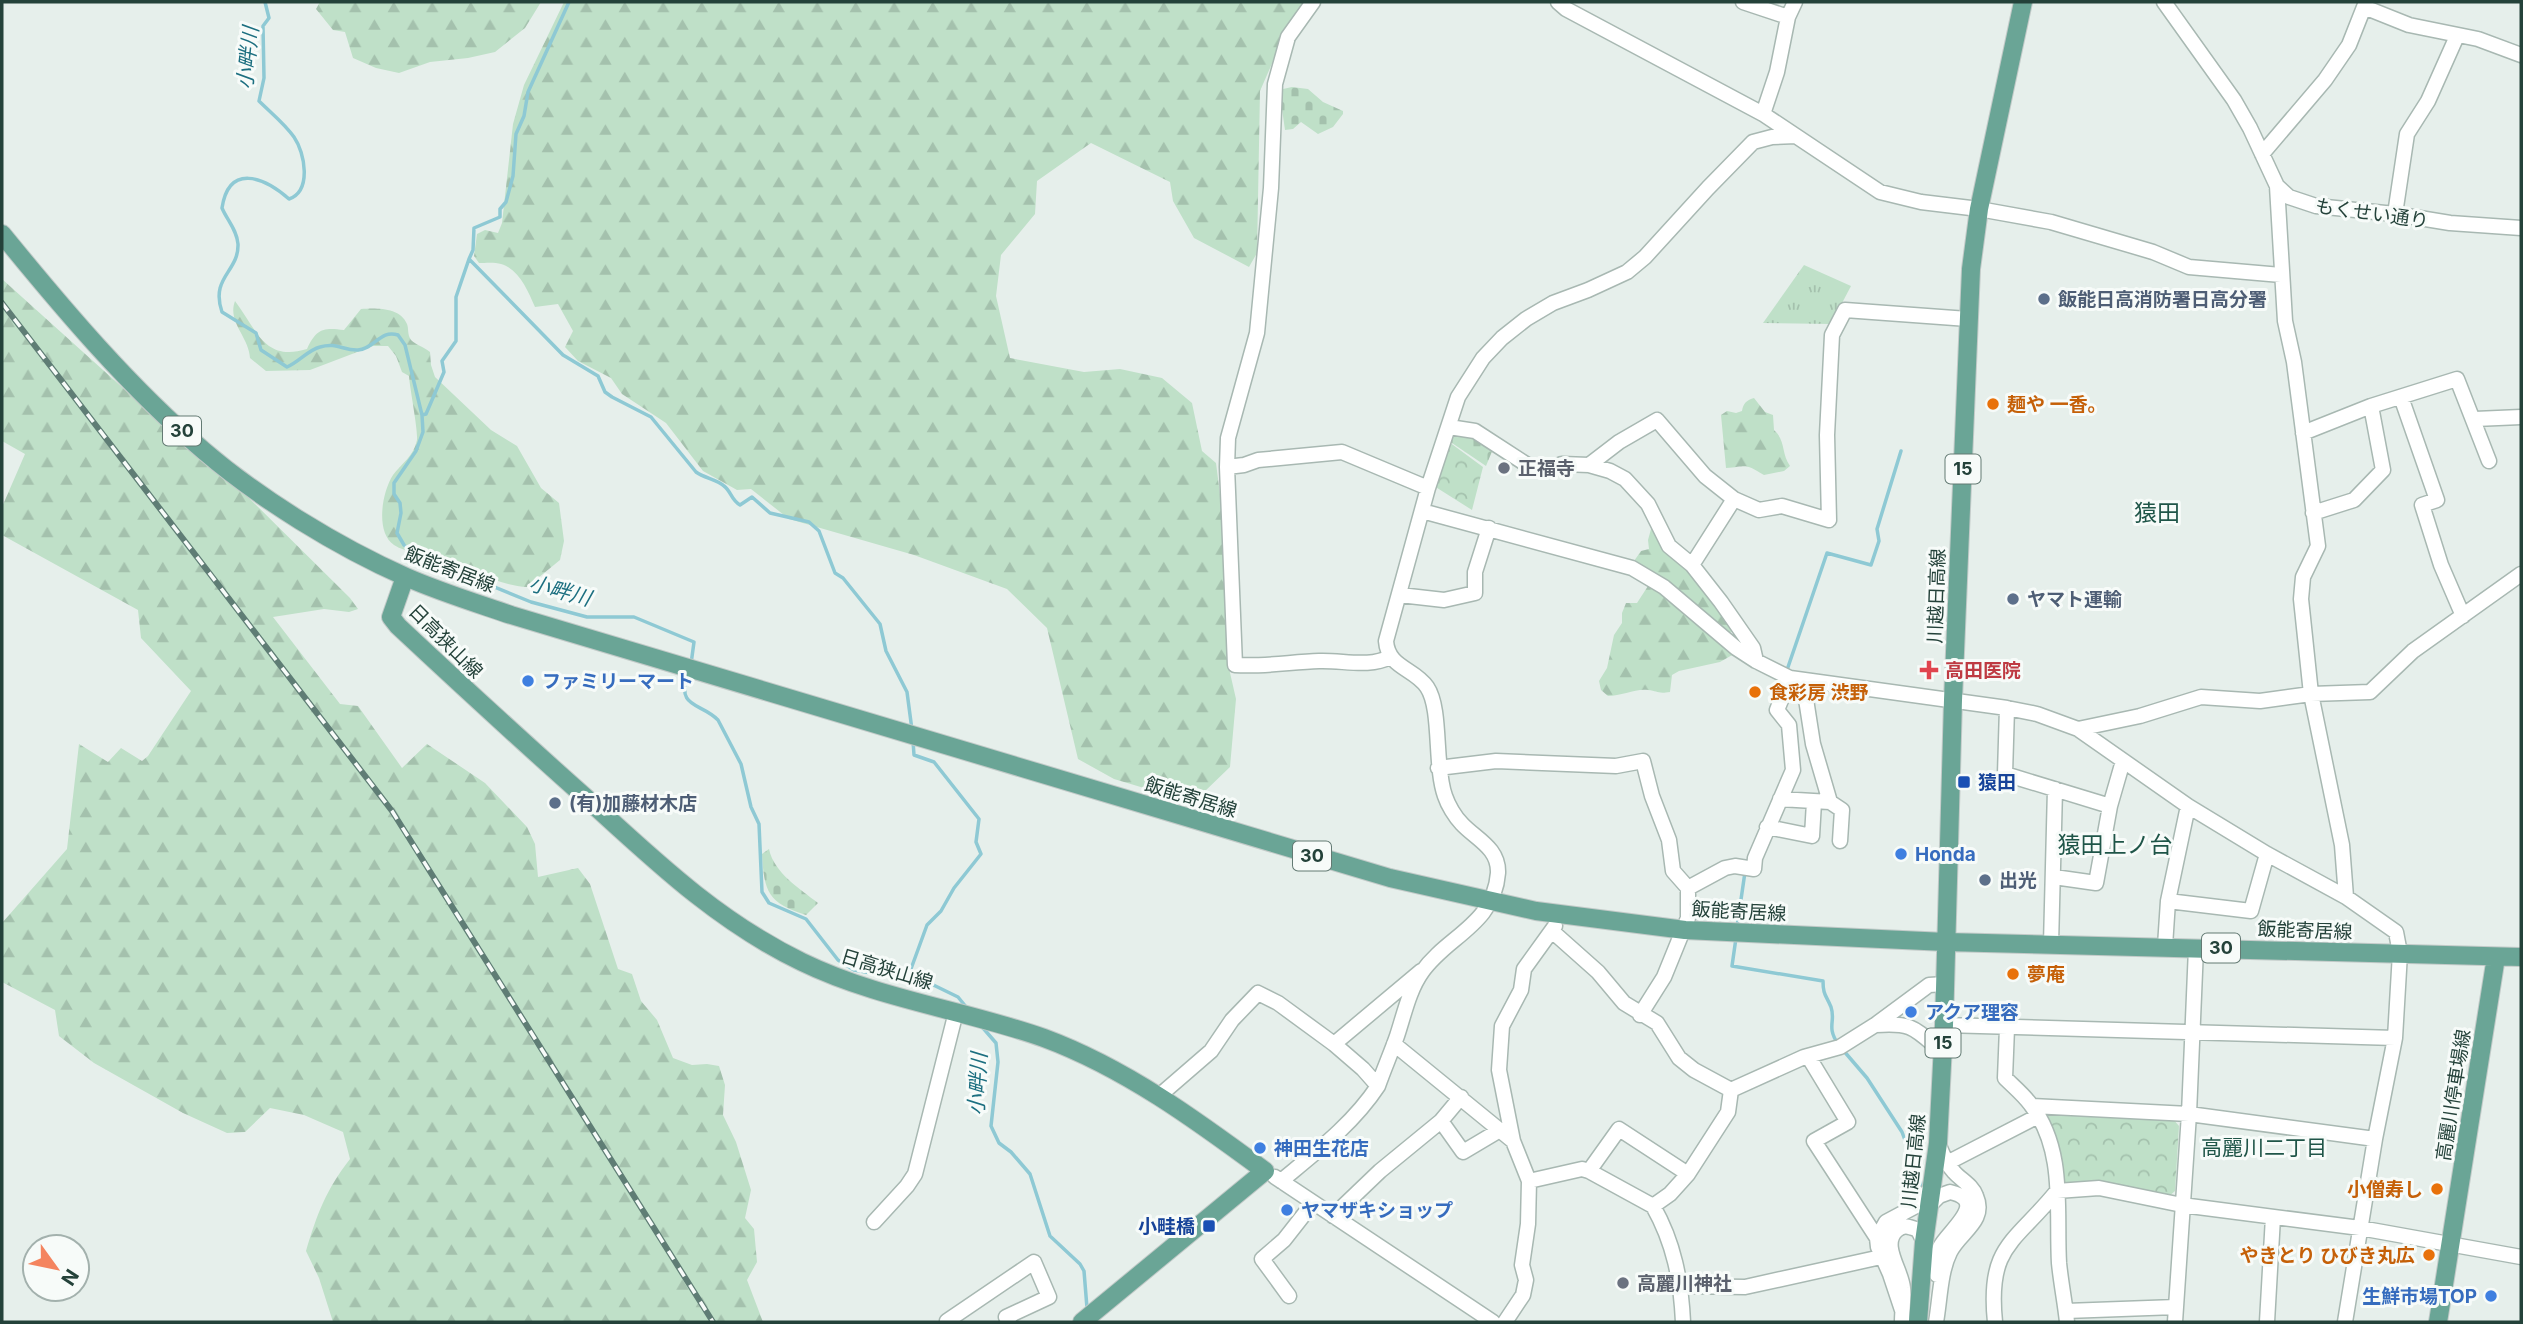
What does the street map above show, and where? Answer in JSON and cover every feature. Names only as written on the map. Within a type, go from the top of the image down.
[{"type":"main road","name":"川越日高線","points":[[1918,1322],[1924,1242],[1938,1143],[1944,1025],[1953,700],[1971,269],[1979,209],[2025,3]]},
{"type":"main road","name":"飯能寄居線","points":[[2,234],[50,293],[134,385],[204,452],[290,513],[337,542],[405,577],[511,615],[1390,878],[1489,902],[1560,915],[1685,930],[1946,942],[2521,957]]},
{"type":"main road","name":"日高狭山線","points":[[405,577],[391,617],[398,626],[689,892],[749,933],[803,963],[850,982],[1044,1038],[1075,1052],[1158,1097],[1265,1171]]},
{"type":"main road","name":"高麗川停車場線","points":[[2438,1322],[2496,957]]},
{"type":"main road","points":[[1088,1318],[1265,1171]]},
{"type":"street","points":[[1314,2],[1288,37],[1275,84],[1271,188],[1257,333],[1228,438],[1235,665],[1320,661],[1368,663],[1380,662],[1390,657]]},
{"type":"street","points":[[1558,2],[1566,9],[1763,114],[1880,192],[1921,202],[2051,222],[2153,252],[2189,267],[2281,275]]},
{"type":"street","points":[[1743,2],[1788,17]]},
{"type":"street","points":[[1763,114],[1777,72],[1788,17],[1795,2]]},
{"type":"street","points":[[2164,2],[2234,100],[2277,186],[2285,321],[2294,362],[2318,546],[2302,577],[2301,599],[2311,695],[2342,845],[2346,897]]},
{"type":"street","points":[[2262,154],[2325,80],[2349,45],[2365,4],[2409,25],[2478,39],[2521,55]]},
{"type":"street","points":[[2395,214],[2407,134],[2428,101],[2457,36]]},
{"type":"street","points":[[1334,1044],[1423,971],[1482,916],[1498,874],[1494,855],[1487,845],[1461,823],[1445,798],[1438,768],[1434,707],[1429,689],[1390,657],[1386,642],[1428,488],[1458,397],[1469,377],[1502,338],[1526,319],[1553,303],[1609,281],[1636,265],[1753,142],[1772,137],[1796,136]]},
{"type":"street","name":"もくせい通り","points":[[2277,186],[2297,202],[2316,206],[2450,223],[2521,228]]},
{"type":"street","points":[[1589,465],[1619,442],[1657,419],[1705,476],[1734,499],[1759,510],[1782,506],[1829,520],[1827,435],[1832,335],[1845,310],[1968,319]]},
{"type":"street","points":[[2303,433],[2371,406],[2457,379],[2489,461]]},
{"type":"street","points":[[2401,397],[2437,499],[2422,505],[2441,565],[2463,616]]},
{"type":"street","points":[[2313,513],[2354,500],[2383,470],[2371,406]]},
{"type":"street","points":[[2474,419],[2521,417]]},
{"type":"street","points":[[1449,427],[1475,431],[1529,466],[1547,470],[1562,464],[1589,465],[1625,479],[1648,504],[1669,546],[1692,565],[1753,648],[1756,661]]},
{"type":"street","points":[[1227,467],[1258,460],[1342,452],[1428,488]]},
{"type":"street","points":[[1692,565],[1734,499]]},
{"type":"street","points":[[1422,511],[1646,574],[1736,648],[1756,661],[1796,679],[2007,708],[2037,714],[2078,729],[2188,806],[2267,854],[2346,897],[2396,932],[2400,953],[2395,1038],[2375,1139],[2345,1322]]},
{"type":"street","points":[[1400,595],[1444,600],[1475,593],[1475,572],[1489,528]]},
{"type":"street","points":[[2078,729],[2140,716],[2201,697],[2260,701],[2370,692],[2413,651],[2521,574]]},
{"type":"street","points":[[1688,888],[1725,868],[1748,868],[1755,858],[1793,770],[1789,725],[1777,710],[1796,679]]},
{"type":"street","points":[[1796,679],[1830,802]]},
{"type":"street","points":[[2007,708],[2005,775],[2110,806]]},
{"type":"street","points":[[1438,768],[1496,761],[1616,766],[1643,761],[1652,796],[1669,840],[1673,871],[1688,888],[1688,918],[1664,977],[1640,1015]]},
{"type":"street","points":[[2053,877],[2096,883],[2110,806],[2123,761]]},
{"type":"street","points":[[2051,944],[2056,789]]},
{"type":"street","points":[[1780,799],[1830,802],[1842,810],[1840,841]]},
{"type":"street","points":[[1768,827],[1812,836],[1814,802]]},
{"type":"street","points":[[2165,946],[2168,901],[2188,806]]},
{"type":"street","points":[[2168,901],[2250,911],[2267,854]]},
{"type":"street","points":[[1505,1322],[1523,1295],[1526,1280],[1522,1265],[1528,1224],[1529,1181],[1513,1141],[1499,1070],[1502,1026],[1521,990],[1524,969],[1553,932],[1560,915]]},
{"type":"street","points":[[1553,932],[1598,972],[1624,1003],[1657,1023],[1679,1058],[1694,1070],[1731,1090]]},
{"type":"street","points":[[2175,1322],[2189,1114],[2196,948]]},
{"type":"street","points":[[1281,1181],[1330,1141],[1378,1086],[1410,995],[1423,971]]},
{"type":"street","points":[[1731,1090],[1808,1056],[1840,1047],[1929,985],[1945,984]]},
{"type":"street","points":[[1158,1097],[1211,1051],[1233,1020],[1258,993],[1278,1003],[1334,1044],[1378,1086]]},
{"type":"street","points":[[874,1222],[908,1186],[915,1174],[960,1013]]},
{"type":"street","points":[[1875,1025],[1901,1023],[1918,1031],[1942,1052]]},
{"type":"street","points":[[1944,1025],[2395,1038]]},
{"type":"street","points":[[2007,1028],[2005,1078],[2035,1111],[2051,1144],[2057,1175],[2059,1264],[2067,1316],[2176,1307]]},
{"type":"street","points":[[1394,1044],[1513,1141]]},
{"type":"street","points":[[1808,1056],[1848,1122],[1814,1141],[1877,1238],[1902,1316]]},
{"type":"street","points":[[1653,1206],[1670,1194],[1688,1174],[1728,1112],[1731,1090]]},
{"type":"street","points":[[1333,1216],[1380,1171],[1441,1121],[1461,1097]]},
{"type":"street","points":[[1947,1163],[2035,1111],[2189,1114],[2375,1139]]},
{"type":"street","points":[[1441,1121],[1463,1152],[1500,1130]]},
{"type":"street","points":[[1589,1171],[1619,1129],[1688,1174]]},
{"type":"street","points":[[1935,1322],[1947,1259],[1956,1242],[1977,1219],[1979,1210],[1974,1191],[1955,1174],[1938,1143]]},
{"type":"street","points":[[1529,1181],[1582,1169],[1653,1206],[1671,1244],[1681,1286],[1683,1322]]},
{"type":"street","points":[[1265,1171],[1493,1322]]},
{"type":"street","points":[[1877,1238],[1886,1222],[1916,1206],[1932,1186]]},
{"type":"street","points":[[1995,1322],[1993,1294],[2001,1256],[2007,1245],[2057,1191],[2099,1188],[2182,1205],[2360,1228],[2521,1257]]},
{"type":"street","points":[[1929,1206],[1939,1196],[1950,1192],[1963,1199],[1967,1206],[1962,1222],[1944,1240],[1938,1254],[1935,1322]]},
{"type":"street","points":[[1289,1296],[1262,1259],[1284,1240],[1313,1203]]},
{"type":"street","points":[[2267,1322],[2273,1217]]},
{"type":"street","points":[[1902,1316],[1903,1288],[1891,1247],[1891,1238],[1900,1228],[1907,1226],[1918,1230],[1924,1242]]},
{"type":"street","points":[[1681,1286],[1745,1287],[1881,1257]]},
{"type":"street","points":[[949,1322],[947,1321],[1034,1262],[1049,1297],[1006,1317],[1009,1322]]},
{"type":"green space","points":[[320,2],[541,2],[525,28],[495,52],[430,62],[399,73],[376,68],[353,58],[345,32],[333,30],[316,9]]},
{"type":"green space","points":[[564,2],[1305,2],[1287,29],[1260,91],[1257,253],[1249,267],[1194,238],[1173,201],[1170,182],[1091,143],[1037,181],[1035,214],[1001,255],[996,296],[1010,358],[1084,372],[1120,369],[1162,378],[1192,403],[1202,451],[1216,463],[1222,510],[1228,664],[1236,699],[1230,767],[1202,794],[1184,800],[1114,779],[1078,759],[1047,628],[1007,589],[914,555],[789,519],[751,489],[737,490],[703,471],[666,423],[622,394],[611,378],[578,361],[565,347],[573,331],[558,304],[535,307],[522,281],[513,271],[499,263],[479,263],[474,256],[477,234],[485,230],[498,233],[502,223],[513,124],[524,85]]},
{"type":"green space","points":[[1283,89],[1308,89],[1323,102],[1343,111],[1343,114],[1333,127],[1318,134],[1301,122],[1293,129],[1285,130],[1281,102]]},
{"type":"green space","points":[[1804,265],[1851,286],[1831,324],[1763,323]]},
{"type":"green space","points":[[2,279],[246,495],[350,598],[358,609],[349,612],[324,609],[273,617],[340,704],[358,706],[402,768],[427,744],[485,783],[527,827],[535,844],[538,877],[578,868],[590,884],[618,969],[632,974],[641,1001],[657,1020],[673,1058],[692,1065],[719,1066],[725,1085],[723,1115],[736,1142],[751,1190],[745,1218],[754,1229],[757,1262],[747,1280],[763,1322],[333,1322],[319,1278],[306,1251],[323,1203],[350,1159],[343,1132],[304,1115],[270,1108],[245,1132],[227,1133],[183,1113],[94,1063],[59,1036],[55,1010],[2,982],[2,923],[67,849],[79,744],[108,762],[121,748],[142,761],[191,691],[141,638],[138,610],[2,535],[2,507],[25,454],[2,441]]},
{"type":"green space","points":[[235,301],[263,341],[281,351],[292,352],[307,349],[317,333],[325,329],[344,330],[361,309],[387,310],[399,314],[407,324],[411,340],[430,352],[435,377],[491,430],[517,446],[541,488],[559,503],[564,541],[560,560],[527,587],[494,580],[440,558],[394,545],[384,531],[383,501],[389,482],[410,455],[417,440],[409,376],[402,372],[396,356],[388,346],[373,346],[310,370],[266,371],[250,358],[234,316]]},
{"type":"green space","points":[[1754,398],[1765,412],[1773,415],[1774,430],[1780,438],[1790,466],[1784,471],[1764,475],[1746,466],[1726,468],[1721,415],[1727,411],[1742,411],[1746,402]]},
{"type":"green space","points":[[1452,434],[1473,435],[1493,449],[1486,466],[1449,441]]},
{"type":"green space","points":[[1449,442],[1483,467],[1472,510],[1434,486]]},
{"type":"green space","points":[[1651,529],[1658,529],[1734,631],[1727,633],[1654,572],[1634,561],[1641,551],[1649,549]]},
{"type":"green space","points":[[1648,586],[1655,587],[1734,654],[1720,662],[1672,675],[1670,692],[1644,690],[1608,696],[1601,690],[1599,681],[1607,668],[1614,635],[1622,623],[1622,613],[1626,603],[1637,603]]},
{"type":"green space","points":[[769,849],[782,873],[818,903],[806,915],[783,906],[770,894],[764,878],[762,854]]},
{"type":"green space","points":[[2050,1111],[2173,1119],[2179,1126],[2175,1191],[2167,1198],[2067,1184],[2062,1179],[2044,1120]]},
{"type":"waterway","name":"小畔川","points":[[265,2],[269,18],[263,26],[264,78],[259,101],[282,123],[298,144],[304,180],[296,195],[289,199],[269,185],[249,178],[232,185],[226,194],[222,208],[238,244],[234,262],[222,282],[219,300],[222,312],[256,333],[261,350],[287,367],[320,347],[358,350],[387,335],[398,335],[405,345],[422,415],[423,432],[416,451],[394,483],[394,494],[400,503],[401,513],[397,533],[404,545],[414,554],[531,602],[587,617],[634,617],[694,642],[691,664]]},
{"type":"waterway","points":[[569,2],[528,92],[524,116],[516,134],[513,176],[506,202],[500,209],[500,217],[474,228],[473,250],[469,259],[563,355],[598,376],[605,392],[651,417],[696,472],[721,484],[740,505],[752,497],[770,513],[809,522],[819,531],[835,573],[843,578],[880,624],[886,651],[907,692],[912,730]]},
{"type":"waterway","points":[[422,415],[426,414],[444,372],[442,361],[456,341],[456,297],[469,259]]},
{"type":"waterway","points":[[1787,670],[1827,553],[1871,565],[1879,541],[1877,529],[1901,451]]},
{"type":"waterway","name":"小畔川","points":[[687,675],[685,694],[688,699],[718,720],[741,764],[751,807],[759,824],[762,892],[769,903],[806,919],[838,960],[854,970],[900,978],[917,977],[958,997],[967,1008]]},
{"type":"waterway","points":[[908,977],[927,925],[941,911],[954,888],[981,854],[976,842],[979,819],[934,762],[914,755],[913,741]]},
{"type":"waterway","points":[[1737,927],[1745,872]]},
{"type":"waterway","points":[[1736,938],[1732,966],[1823,981],[1824,992],[1832,1012],[1833,1033],[1838,1044]]},
{"type":"waterway","name":"小畔川","points":[[983,1028],[996,1043],[998,1062],[991,1126],[999,1143],[1011,1152],[1030,1174],[1050,1236],[1084,1271],[1087,1308]]},
{"type":"waterway","points":[[1843,1050],[1867,1078],[1902,1132],[1922,1186]]},
{"type":"railway","points":[[2,303],[392,811],[713,1322]]},
{"type":"place","name":"飯能日高消防署日高分署","points":[[2044,299]]},
{"type":"place","name":"麺や 一香。","points":[[1993,404]]},
{"type":"place","name":"正福寺","points":[[1504,468]]},
{"type":"place","name":"ヤマト運輸","points":[[2013,599]]},
{"type":"place","name":"高田医院","points":[[1929,670]]},
{"type":"place","name":"ファミリーマート","points":[[528,681]]},
{"type":"place","name":"食彩房 渋野","points":[[1755,692]]},
{"type":"place","name":"猿田","points":[[1964,782]]},
{"type":"place","name":"(有)加藤材木店","points":[[555,803]]},
{"type":"place","name":"Honda","points":[[1901,854]]},
{"type":"place","name":"出光","points":[[1985,880]]},
{"type":"place","name":"夢庵","points":[[2013,974]]},
{"type":"place","name":"アクア理容","points":[[1911,1012]]},
{"type":"place","name":"神田生花店","points":[[1260,1148]]},
{"type":"place","name":"小僧寿し","points":[[2437,1189]]},
{"type":"place","name":"ヤマザキショップ","points":[[1287,1210]]},
{"type":"place","name":"小畦橋","points":[[1209,1226]]},
{"type":"place","name":"やきとり ひびき丸広","points":[[2429,1255]]},
{"type":"place","name":"高麗川神社","points":[[1623,1283]]},
{"type":"place","name":"生鮮市場TOP","points":[[2491,1296]]},
{"type":"district","name":"猿田","points":[[2157,513]]},
{"type":"district","name":"猿田上ノ台","points":[[2115,845]]},
{"type":"district","name":"高麗川二丁目","points":[[2264,1148]]}]
